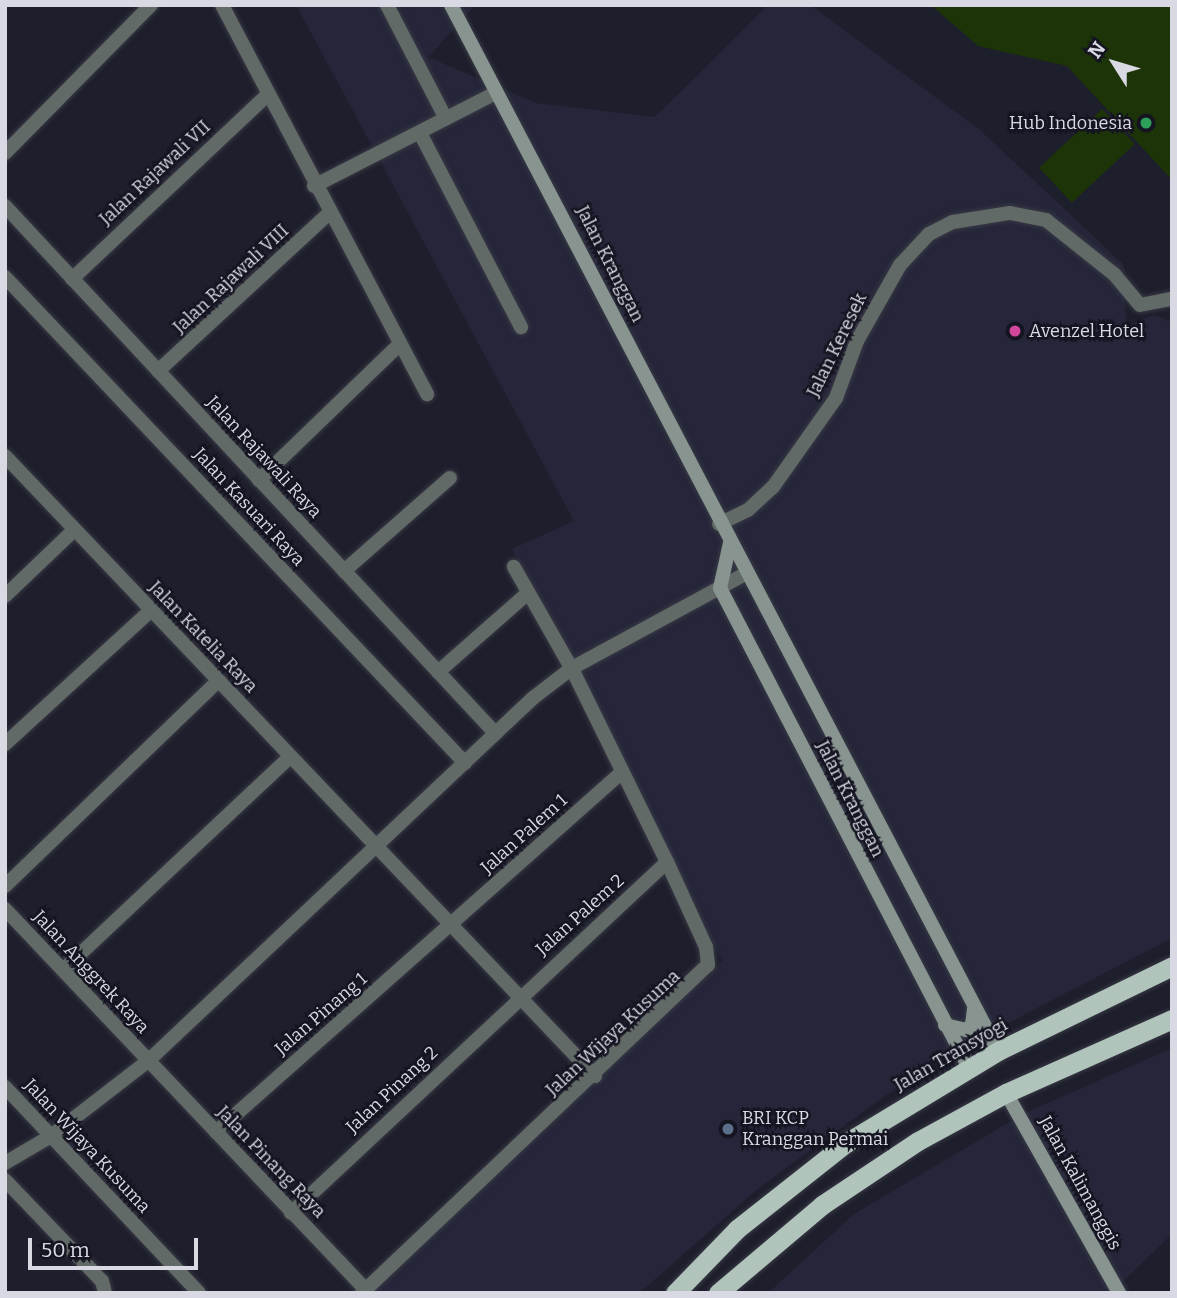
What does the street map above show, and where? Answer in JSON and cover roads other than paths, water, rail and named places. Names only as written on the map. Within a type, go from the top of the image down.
[{"type":"highway","name":"Jalan Transyogi","points":[[674,1293],[776,1194],[846,1143],[998,1051],[1172,966]]},
{"type":"highway","points":[[718,1293],[822,1205],[918,1141],[1006,1093],[1172,1019]]},
{"type":"main road","name":"Jalan Kranggan","points":[[451,5],[496,93],[549,184],[719,524],[998,1051]]},
{"type":"main road","points":[[720,588],[730,543]]},
{"type":"main road","name":"Jalan Kranggan","points":[[720,588],[969,1068]]},
{"type":"main road","points":[[944,1023],[950,1029],[966,1030],[972,1025],[974,1009]]},
{"type":"main road","name":"Jalan Kalimanggis","points":[[1006,1093],[1119,1293]]},
{"type":"street","points":[[5,153],[151,5]]},
{"type":"street","points":[[222,5],[328,214],[427,394]]},
{"type":"street","points":[[387,5],[446,119]]},
{"type":"street","points":[[314,186],[496,93]]},
{"type":"street","name":"Jalan Rajawali VII","points":[[72,279],[266,96]]},
{"type":"street","points":[[420,133],[521,327]]},
{"type":"street","name":"Jalan Rajawali Raya","points":[[5,206],[495,733]]},
{"type":"street","name":"Jalan Keresek","points":[[719,524],[748,510],[773,487],[836,398],[857,341],[900,265],[929,234],[953,222],[1010,213],[1046,220],[1114,274],[1140,305],[1172,299]]},
{"type":"street","name":"Jalan Rajawali VIII","points":[[159,371],[328,214]]},
{"type":"street","name":"Jalan Kasuari Raya","points":[[5,277],[465,762]]},
{"type":"street","points":[[259,480],[399,345]]},
{"type":"street","name":"Jalan Katelia Raya","points":[[5,456],[595,1076]]},
{"type":"street","points":[[344,571],[450,478]]},
{"type":"street","points":[[5,596],[75,530]]},
{"type":"street","name":"Jalan Wijaya Kusuma","points":[[364,1291],[595,1076],[708,965],[706,947],[667,862],[572,668],[514,567]]},
{"type":"street","points":[[5,1163],[51,1136],[148,1061],[374,843],[495,733],[572,668],[745,574]]},
{"type":"street","points":[[438,672],[528,593]]},
{"type":"street","points":[[5,744],[151,610]]},
{"type":"street","points":[[5,887],[218,681]]},
{"type":"street","points":[[63,970],[290,757]]},
{"type":"street","name":"Jalan Palem 1","points":[[452,925],[622,772]]},
{"type":"street","name":"Jalan Palem 2","points":[[519,996],[667,862]]},
{"type":"street","name":"Jalan Anggrek Raya","points":[[5,909],[148,1061]]},
{"type":"street","name":"Jalan Pinang 1","points":[[216,1132],[452,925]]},
{"type":"street","name":"Jalan Pinang 2","points":[[291,1213],[519,996]]},
{"type":"street","name":"Jalan Pinang Raya","points":[[148,1061],[364,1291]]},
{"type":"street","name":"Jalan Wijaya Kusuma","points":[[5,1087],[199,1293]]},
{"type":"street","points":[[5,1180],[102,1281],[105,1293]]},
{"type":"place","name":"Hub Indonesia","points":[[1146,123]]},
{"type":"place","name":"Avenzel Hotel","points":[[1015,331]]},
{"type":"place","name":"BRI KCP Kranggan Permai","points":[[728,1129]]}]
